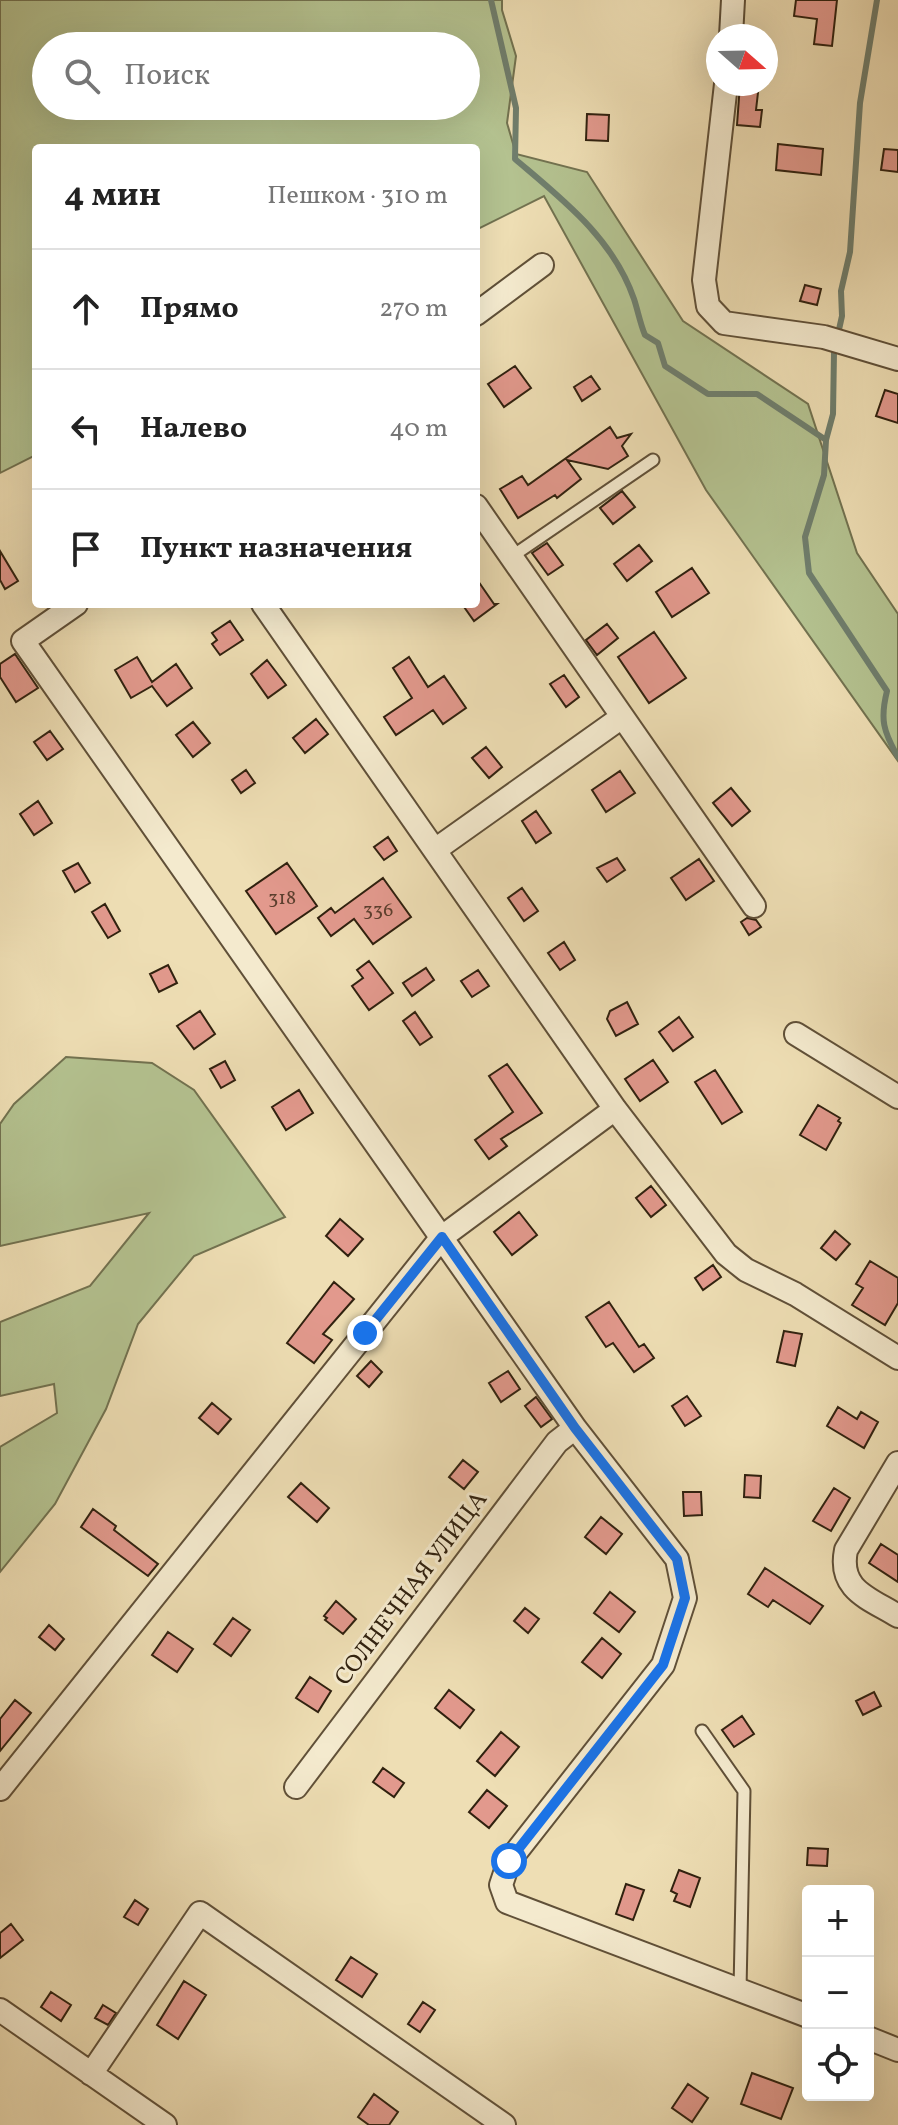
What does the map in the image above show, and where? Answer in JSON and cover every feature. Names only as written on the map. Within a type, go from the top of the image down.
[{"type":"street","points":[[732,24],[733,0]]},
{"type":"street","points":[[725,96],[704,280],[708,306],[724,323],[754,325],[834,340],[898,359]]},
{"type":"street","points":[[480,311],[542,265]]},
{"type":"street","points":[[480,512],[754,906]]},
{"type":"street","points":[[70,608],[23,641],[575,1428],[677,1559],[685,1598],[663,1665],[509,1861],[501,1885],[507,1902],[802,2014]]},
{"type":"street","points":[[266,608],[615,1109],[726,1254],[746,1270],[795,1294],[898,1358]]},
{"type":"street","points":[[435,850],[622,717]]},
{"type":"street","points":[[796,1034],[898,1097]]},
{"type":"street","points":[[0,1789],[442,1237],[615,1109]]},
{"type":"street","name":"СОЛНЕЧНАЯ УЛИЦА","points":[[296,1787],[557,1442],[575,1428]]},
{"type":"street","points":[[898,1463],[846,1550],[843,1565],[849,1583],[898,1616]]},
{"type":"street","points":[[91,2074],[200,1913],[498,2123]]},
{"type":"street","points":[[0,2010],[165,2125]]},
{"type":"street","points":[[874,2040],[898,2050]]},
{"type":"lane","points":[[511,557],[653,460]]},
{"type":"lane","points":[[702,1731],[744,1791],[740,1990]]},
{"type":"green space","points":[[0,0],[502,0],[502,10],[516,56],[507,123],[516,154],[587,172],[683,321],[808,404],[857,553],[898,614],[898,761],[706,490],[544,196],[480,228],[480,144],[32,144],[32,457],[0,473]]},
{"type":"green space","points":[[66,1057],[152,1063],[194,1090],[285,1217],[194,1256],[138,1324],[106,1409],[55,1504],[0,1572],[0,1447],[57,1413],[54,1384],[0,1396],[0,1322],[90,1286],[149,1213],[0,1246],[0,1124],[14,1104]]},
{"type":"building","points":[[796,0],[837,0],[832,46],[814,44],[817,19],[794,16]]},
{"type":"building","points":[[739,96],[758,96],[756,110],[762,110],[760,127],[737,125]]},
{"type":"building","points":[[587,114],[609,115],[608,141],[586,140]]},
{"type":"building","points":[[778,144],[823,149],[821,175],[776,170]]},
{"type":"building","points":[[884,149],[898,150],[898,172],[881,170]]},
{"type":"building","points":[[805,285],[821,289],[817,305],[800,301]]},
{"type":"building","points":[[515,366],[531,388],[504,407],[488,384]]},
{"type":"building","points":[[591,376],[600,389],[582,401],[574,387]]},
{"type":"building","points":[[885,390],[898,394],[898,423],[876,416]]},
{"type":"building","points":[[610,427],[617,438],[631,434],[622,446],[628,456],[608,469],[567,460],[581,479],[557,498],[555,495],[518,518],[500,489],[522,476],[528,485]]},
{"type":"building","points":[[622,491],[635,507],[613,524],[600,508]]},
{"type":"building","points":[[547,543],[563,565],[548,575],[532,553]]},
{"type":"building","points":[[639,545],[652,561],[627,581],[614,564]]},
{"type":"building","points":[[0,551],[18,581],[5,589],[0,580]]},
{"type":"building","points":[[692,568],[709,593],[672,617],[656,592]]},
{"type":"building","points":[[480,584],[497,604],[474,621],[465,608],[480,608]]},
{"type":"building","points":[[230,621],[243,640],[220,655],[212,644],[217,640],[212,633]]},
{"type":"building","points":[[607,624],[618,638],[597,655],[586,640]]},
{"type":"building","points":[[654,632],[686,678],[649,703],[618,657]]},
{"type":"building","points":[[15,654],[38,688],[16,702],[0,677],[0,664]]},
{"type":"building","points":[[137,657],[152,682],[176,664],[192,688],[167,706],[152,686],[131,698],[115,670]]},
{"type":"building","points":[[409,657],[428,687],[444,676],[466,708],[443,724],[433,710],[396,735],[384,717],[412,698],[393,668]]},
{"type":"building","points":[[267,660],[286,685],[268,698],[251,674]]},
{"type":"building","points":[[564,675],[579,697],[566,707],[550,684]]},
{"type":"building","points":[[316,719],[328,734],[305,753],[293,738]]},
{"type":"building","points":[[193,722],[210,743],[193,757],[176,735]]},
{"type":"building","points":[[50,731],[63,749],[47,760],[34,742]]},
{"type":"building","points":[[486,747],[502,767],[489,778],[472,758]]},
{"type":"building","points":[[246,770],[255,783],[241,793],[232,780]]},
{"type":"building","points":[[620,771],[635,793],[606,812],[592,790]]},
{"type":"building","points":[[731,788],[750,811],[732,826],[713,803]]},
{"type":"building","points":[[38,801],[52,823],[34,835],[20,814]]},
{"type":"building","points":[[536,811],[551,833],[536,843],[522,821]]},
{"type":"building","points":[[388,837],[397,851],[384,860],[374,847]]},
{"type":"building","points":[[617,858],[625,870],[607,882],[597,868]]},
{"type":"building","points":[[699,859],[714,881],[686,900],[671,878]]},
{"type":"building","points":[[78,863],[90,883],[75,892],[63,871]]},
{"type":"building","points":[[287,863],[317,906],[276,934],[246,891]]},
{"type":"building","points":[[383,878],[411,917],[373,944],[354,919],[331,936],[318,918],[331,908],[335,913]]},
{"type":"building","points":[[522,888],[538,911],[524,921],[508,898]]},
{"type":"building","points":[[105,904],[120,931],[108,938],[92,912]]},
{"type":"building","points":[[747,918],[756,920],[761,927],[749,935],[741,922]]},
{"type":"building","points":[[564,942],[575,960],[560,970],[548,953]]},
{"type":"building","points":[[369,961],[393,993],[369,1010],[352,986],[363,978],[357,970]]},
{"type":"building","points":[[168,965],[177,983],[159,992],[150,974]]},
{"type":"building","points":[[426,968],[434,980],[412,996],[403,983]]},
{"type":"building","points":[[478,970],[489,986],[472,997],[461,981]]},
{"type":"building","points":[[627,1002],[638,1024],[616,1036],[607,1019],[610,1011]]},
{"type":"building","points":[[200,1011],[215,1034],[194,1049],[177,1026]]},
{"type":"building","points":[[415,1012],[432,1037],[420,1045],[403,1021]]},
{"type":"building","points":[[679,1017],[693,1037],[673,1051],[659,1032]]},
{"type":"building","points":[[653,1060],[668,1082],[640,1101],[625,1079]]},
{"type":"building","points":[[225,1061],[235,1080],[221,1088],[210,1069]]},
{"type":"building","points":[[507,1064],[542,1113],[501,1139],[507,1146],[489,1159],[475,1140],[513,1112],[489,1076]]},
{"type":"building","points":[[715,1070],[742,1112],[722,1124],[695,1082]]},
{"type":"building","points":[[299,1090],[313,1113],[286,1130],[272,1107]]},
{"type":"building","points":[[818,1105],[840,1118],[838,1121],[841,1123],[826,1150],[800,1135]]},
{"type":"building","points":[[651,1186],[666,1205],[651,1217],[636,1198]]},
{"type":"building","points":[[519,1212],[537,1235],[512,1255],[494,1232]]},
{"type":"building","points":[[340,1219],[363,1239],[348,1256],[326,1236]]},
{"type":"building","points":[[835,1231],[850,1244],[836,1260],[821,1248]]},
{"type":"building","points":[[870,1261],[898,1278],[898,1303],[885,1325],[852,1305],[863,1288],[856,1284]]},
{"type":"building","points":[[713,1265],[721,1277],[703,1290],[695,1278]]},
{"type":"building","points":[[334,1282],[354,1299],[323,1334],[332,1340],[314,1363],[287,1343]]},
{"type":"building","points":[[609,1302],[639,1347],[644,1344],[654,1358],[634,1372],[613,1343],[606,1347],[586,1317]]},
{"type":"building","points":[[784,1331],[802,1334],[795,1366],[777,1362]]},
{"type":"building","points":[[371,1361],[382,1372],[369,1387],[357,1376]]},
{"type":"building","points":[[508,1371],[520,1389],[501,1402],[489,1383]]},
{"type":"building","points":[[687,1396],[701,1416],[685,1426],[672,1406]]},
{"type":"building","points":[[536,1397],[552,1419],[541,1427],[525,1406]]},
{"type":"building","points":[[212,1403],[231,1419],[218,1434],[199,1418]]},
{"type":"building","points":[[838,1407],[857,1419],[861,1412],[878,1422],[864,1448],[827,1426]]},
{"type":"building","points":[[463,1460],[478,1472],[464,1489],[449,1477]]},
{"type":"building","points":[[745,1475],[761,1476],[760,1498],[744,1497]]},
{"type":"building","points":[[301,1483],[329,1508],[317,1522],[288,1497]]},
{"type":"building","points":[[834,1488],[850,1498],[831,1531],[813,1521]]},
{"type":"building","points":[[683,1492],[701,1492],[702,1515],[684,1516]]},
{"type":"building","points":[[93,1509],[116,1526],[114,1530],[158,1564],[148,1576],[81,1527]]},
{"type":"building","points":[[601,1517],[622,1534],[606,1554],[585,1537]]},
{"type":"building","points":[[881,1544],[898,1555],[898,1582],[869,1563]]},
{"type":"building","points":[[765,1568],[823,1606],[810,1624],[773,1600],[768,1607],[748,1594]]},
{"type":"building","points":[[610,1592],[635,1612],[619,1632],[594,1613]]},
{"type":"building","points":[[336,1601],[356,1619],[343,1634],[324,1616]]},
{"type":"building","points":[[525,1608],[539,1619],[528,1633],[514,1621]]},
{"type":"building","points":[[233,1618],[250,1630],[231,1656],[214,1644]]},
{"type":"building","points":[[49,1625],[64,1639],[55,1650],[39,1637]]},
{"type":"building","points":[[168,1632],[193,1649],[177,1672],[152,1655]]},
{"type":"building","points":[[602,1638],[621,1654],[602,1678],[582,1662]]},
{"type":"building","points":[[310,1677],[331,1691],[318,1712],[296,1698]]},
{"type":"building","points":[[449,1690],[474,1710],[460,1728],[435,1708]]},
{"type":"building","points":[[874,1692],[881,1706],[863,1715],[856,1701]]},
{"type":"building","points":[[15,1700],[31,1713],[0,1751],[0,1719]]},
{"type":"building","points":[[742,1716],[754,1734],[734,1747],[722,1730]]},
{"type":"building","points":[[501,1732],[519,1747],[495,1776],[477,1761]]},
{"type":"building","points":[[383,1768],[404,1783],[394,1797],[373,1782]]},
{"type":"building","points":[[487,1790],[507,1806],[489,1828],[469,1812]]},
{"type":"building","points":[[808,1848],[828,1849],[827,1866],[807,1865]]},
{"type":"building","points":[[679,1870],[700,1878],[690,1907],[674,1901],[677,1894],[671,1891]]},
{"type":"building","points":[[626,1884],[644,1890],[633,1920],[616,1914]]},
{"type":"building","points":[[135,1900],[148,1909],[138,1925],[124,1917]]},
{"type":"building","points":[[11,1924],[23,1940],[0,1958],[0,1933]]},
{"type":"building","points":[[351,1957],[377,1974],[362,1997],[336,1980]]},
{"type":"building","points":[[184,1981],[206,1995],[178,2039],[157,2025]]},
{"type":"building","points":[[51,1992],[71,2005],[61,2021],[41,2007]]},
{"type":"building","points":[[423,2002],[435,2010],[420,2032],[408,2024]]},
{"type":"building","points":[[103,2005],[116,2013],[108,2025],[95,2018]]},
{"type":"building","points":[[752,2073],[793,2088],[781,2119],[741,2104]]},
{"type":"building","points":[[688,2084],[708,2098],[692,2122],[672,2108]]},
{"type":"building","points":[[374,2094],[398,2112],[389,2125],[369,2125],[358,2117]]},
{"type":"waterway","points":[[491,0],[516,108],[515,159],[600,238],[625,277],[645,335],[658,343],[665,366],[708,394],[757,394],[826,440],[824,475],[805,537],[809,573],[887,691],[884,725],[898,757]]},
{"type":"waterway","points":[[826,440],[833,414],[834,352],[842,316],[841,291],[850,252],[860,103],[877,0]]},
{"type":"route","points":[[365,1333],[442,1237],[575,1428],[677,1559],[685,1598],[663,1665],[509,1861]]}]
